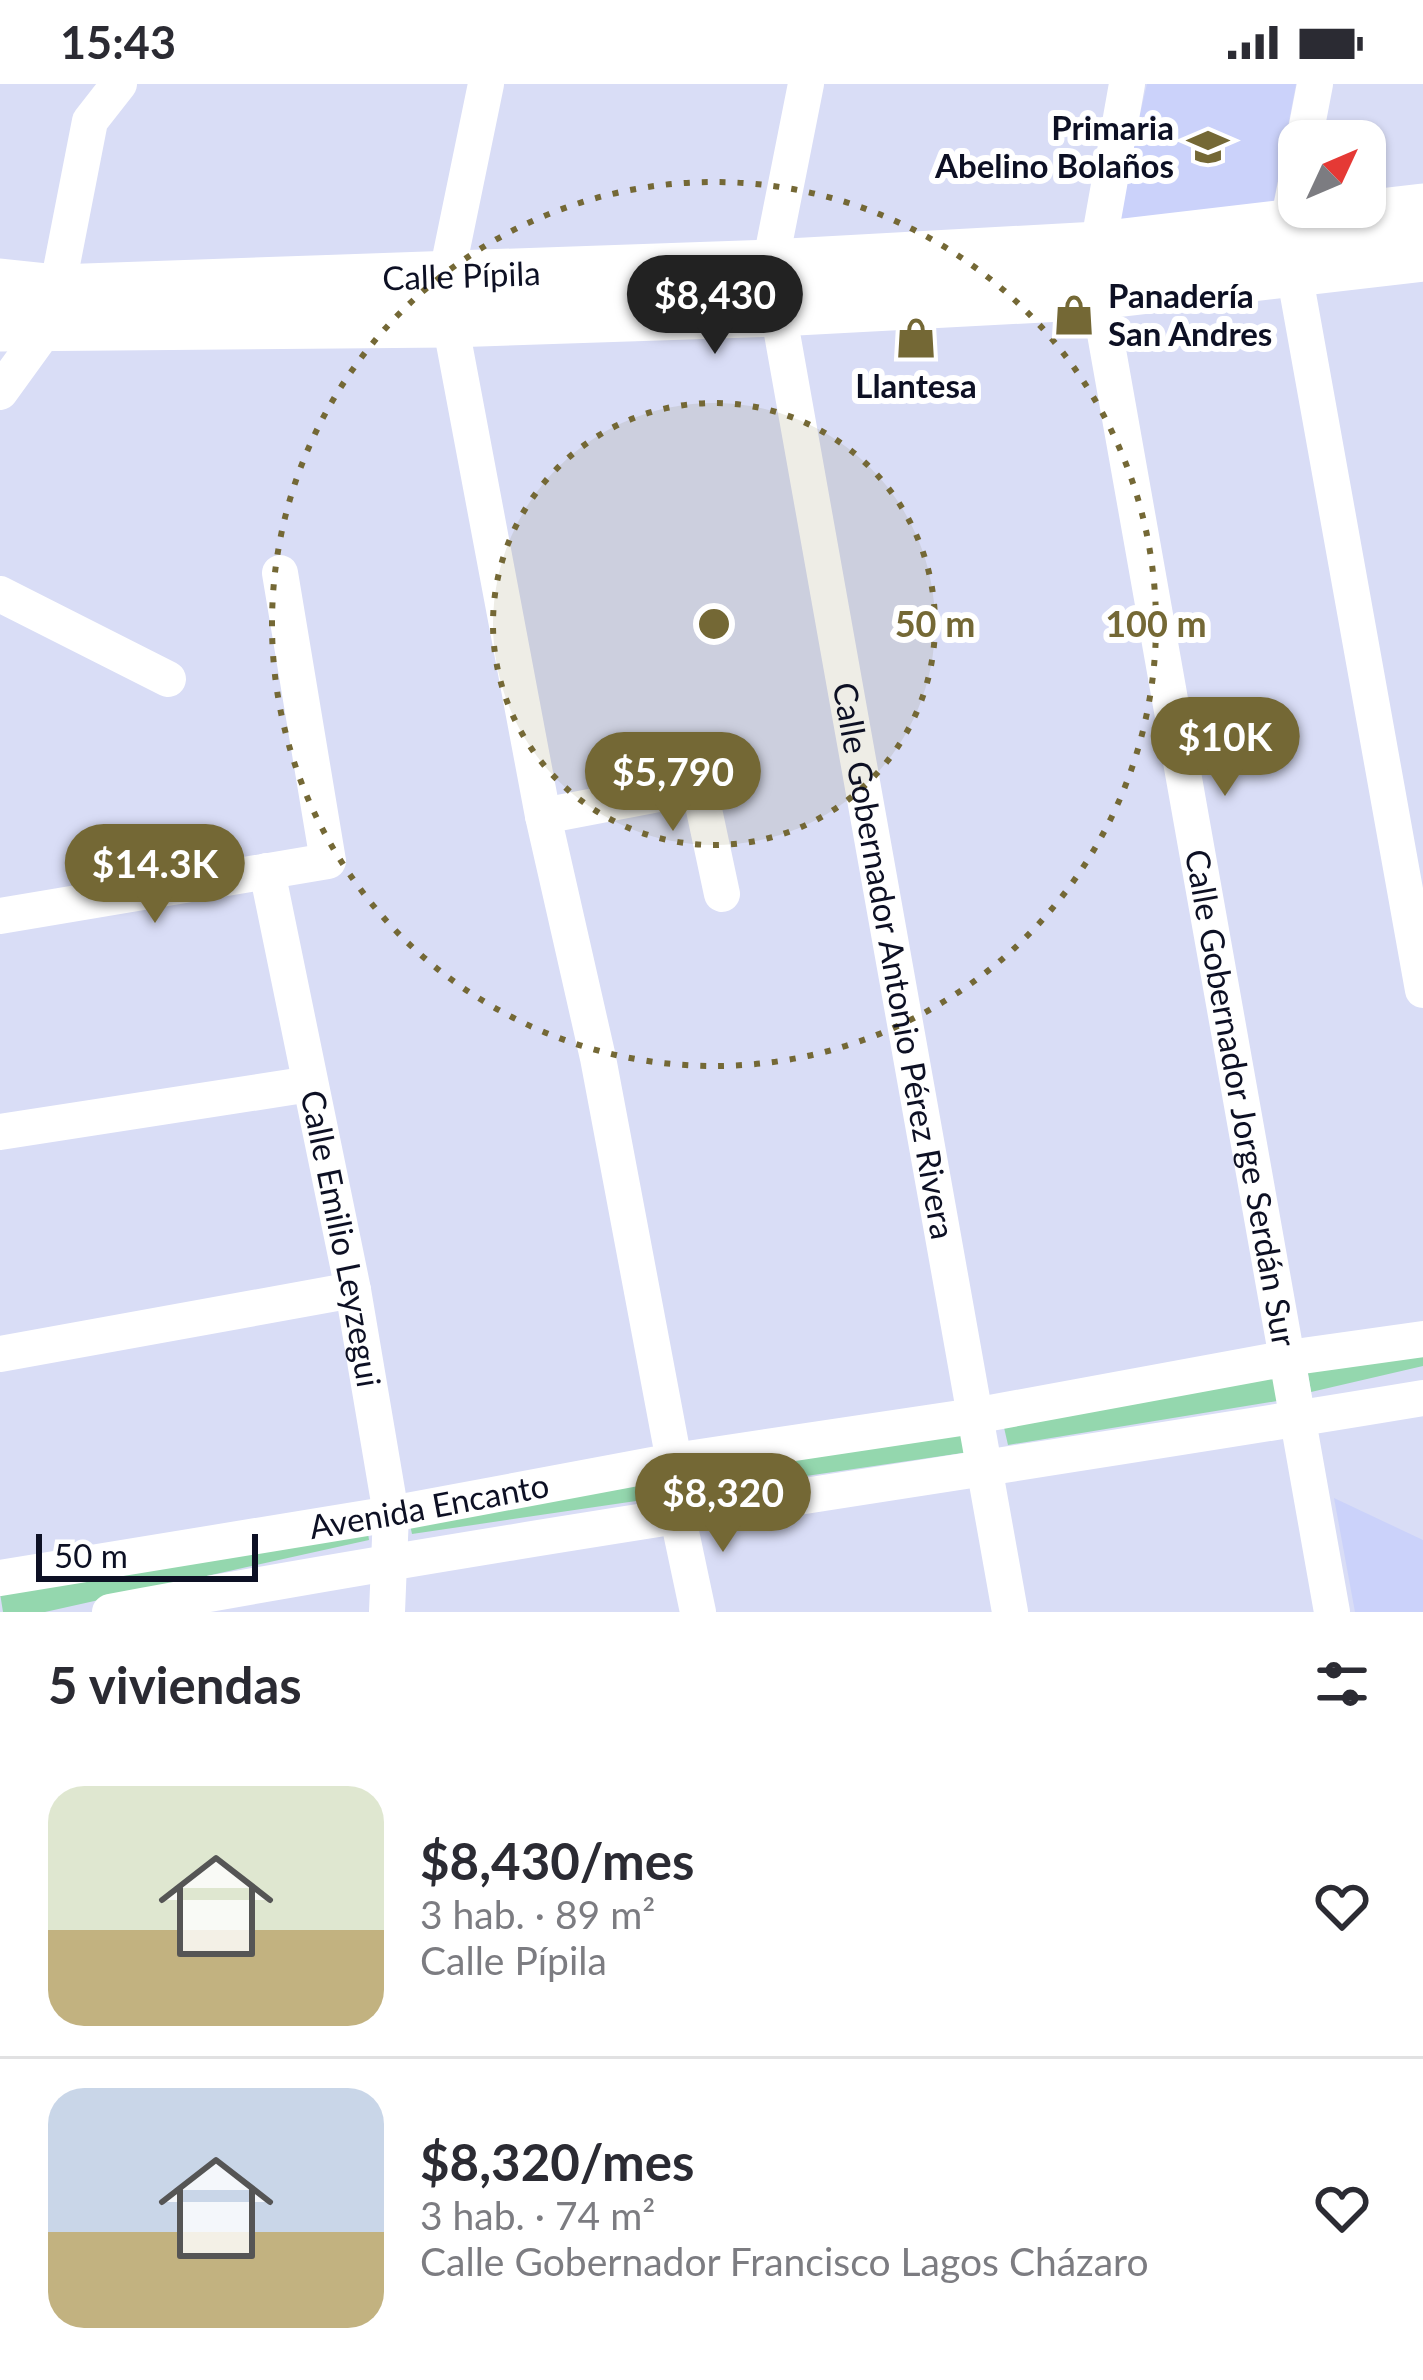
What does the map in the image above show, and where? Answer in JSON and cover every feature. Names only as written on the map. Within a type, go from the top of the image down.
[{"type":"main road","name":"Calle Pípila","points":[[0,284],[35,314],[774,288],[1098,270],[1291,248],[1423,209]]},
{"type":"main road","name":"Calle Pípila","points":[[1291,248],[1423,256]]},
{"type":"street","points":[[0,392],[35,314],[90,121],[119,84]]},
{"type":"street","points":[[486,84],[448,300],[543,816],[598,1058],[674,1461]]},
{"type":"street","name":"Calle Gobernador Antonio Pérez Rivera","points":[[806,84],[774,288],[1010,1612]]},
{"type":"street","name":"Calle Gobernador Jorge Serdán Sur","points":[[1127,84],[1098,270],[1332,1612]]},
{"type":"street","points":[[1308,120],[1315,84]]},
{"type":"street","points":[[1293,228],[1291,248],[1423,990]]},
{"type":"street","points":[[0,916],[328,861],[280,573]]},
{"type":"street","points":[[0,594],[168,679]]},
{"type":"street","points":[[543,816],[697,772],[722,894]]},
{"type":"street","name":"Calle Emilio Leyzegui","points":[[282,868],[310,1084],[353,1290],[391,1514],[387,1612]]},
{"type":"street","points":[[0,1132],[310,1084]]},
{"type":"street","points":[[0,1354],[353,1290]]},
{"type":"street","name":"Avenida Encanto","points":[[0,1578],[391,1514],[674,1461],[974,1416],[1288,1358],[1423,1339]]},
{"type":"street","name":"Avenida Encanto","points":[[110,1612],[388,1560],[1423,1398]]},
{"type":"street","points":[[677,1513],[698,1612]]},
{"type":"shaded area","name":"Primaria Abelino Bolaños","points":[[1147,84],[1296,84],[1289,120],[1278,120],[1278,178],[1272,210],[1115,222]]},
{"type":"shaded area","points":[[1334,1498],[1423,1540],[1423,1612],[1355,1612]]},
{"type":"green space","points":[[1423,1331],[1423,1366],[1311,1392],[1305,1355]]},
{"type":"green space","points":[[1270,1359],[1277,1401],[1008,1445],[1000,1410]]},
{"type":"green space","points":[[970,1415],[976,1451],[412,1534],[404,1497]]},
{"type":"green space","points":[[364,1505],[369,1540],[45,1612],[3,1612],[0,1593]]},
{"type":"place","name":"Primaria Abelino Bolaños","points":[[1208,147]]},
{"type":"place","name":"Panadería San Andres","points":[[1074,315]]},
{"type":"place","name":"Llantesa","points":[[916,338]]}]
